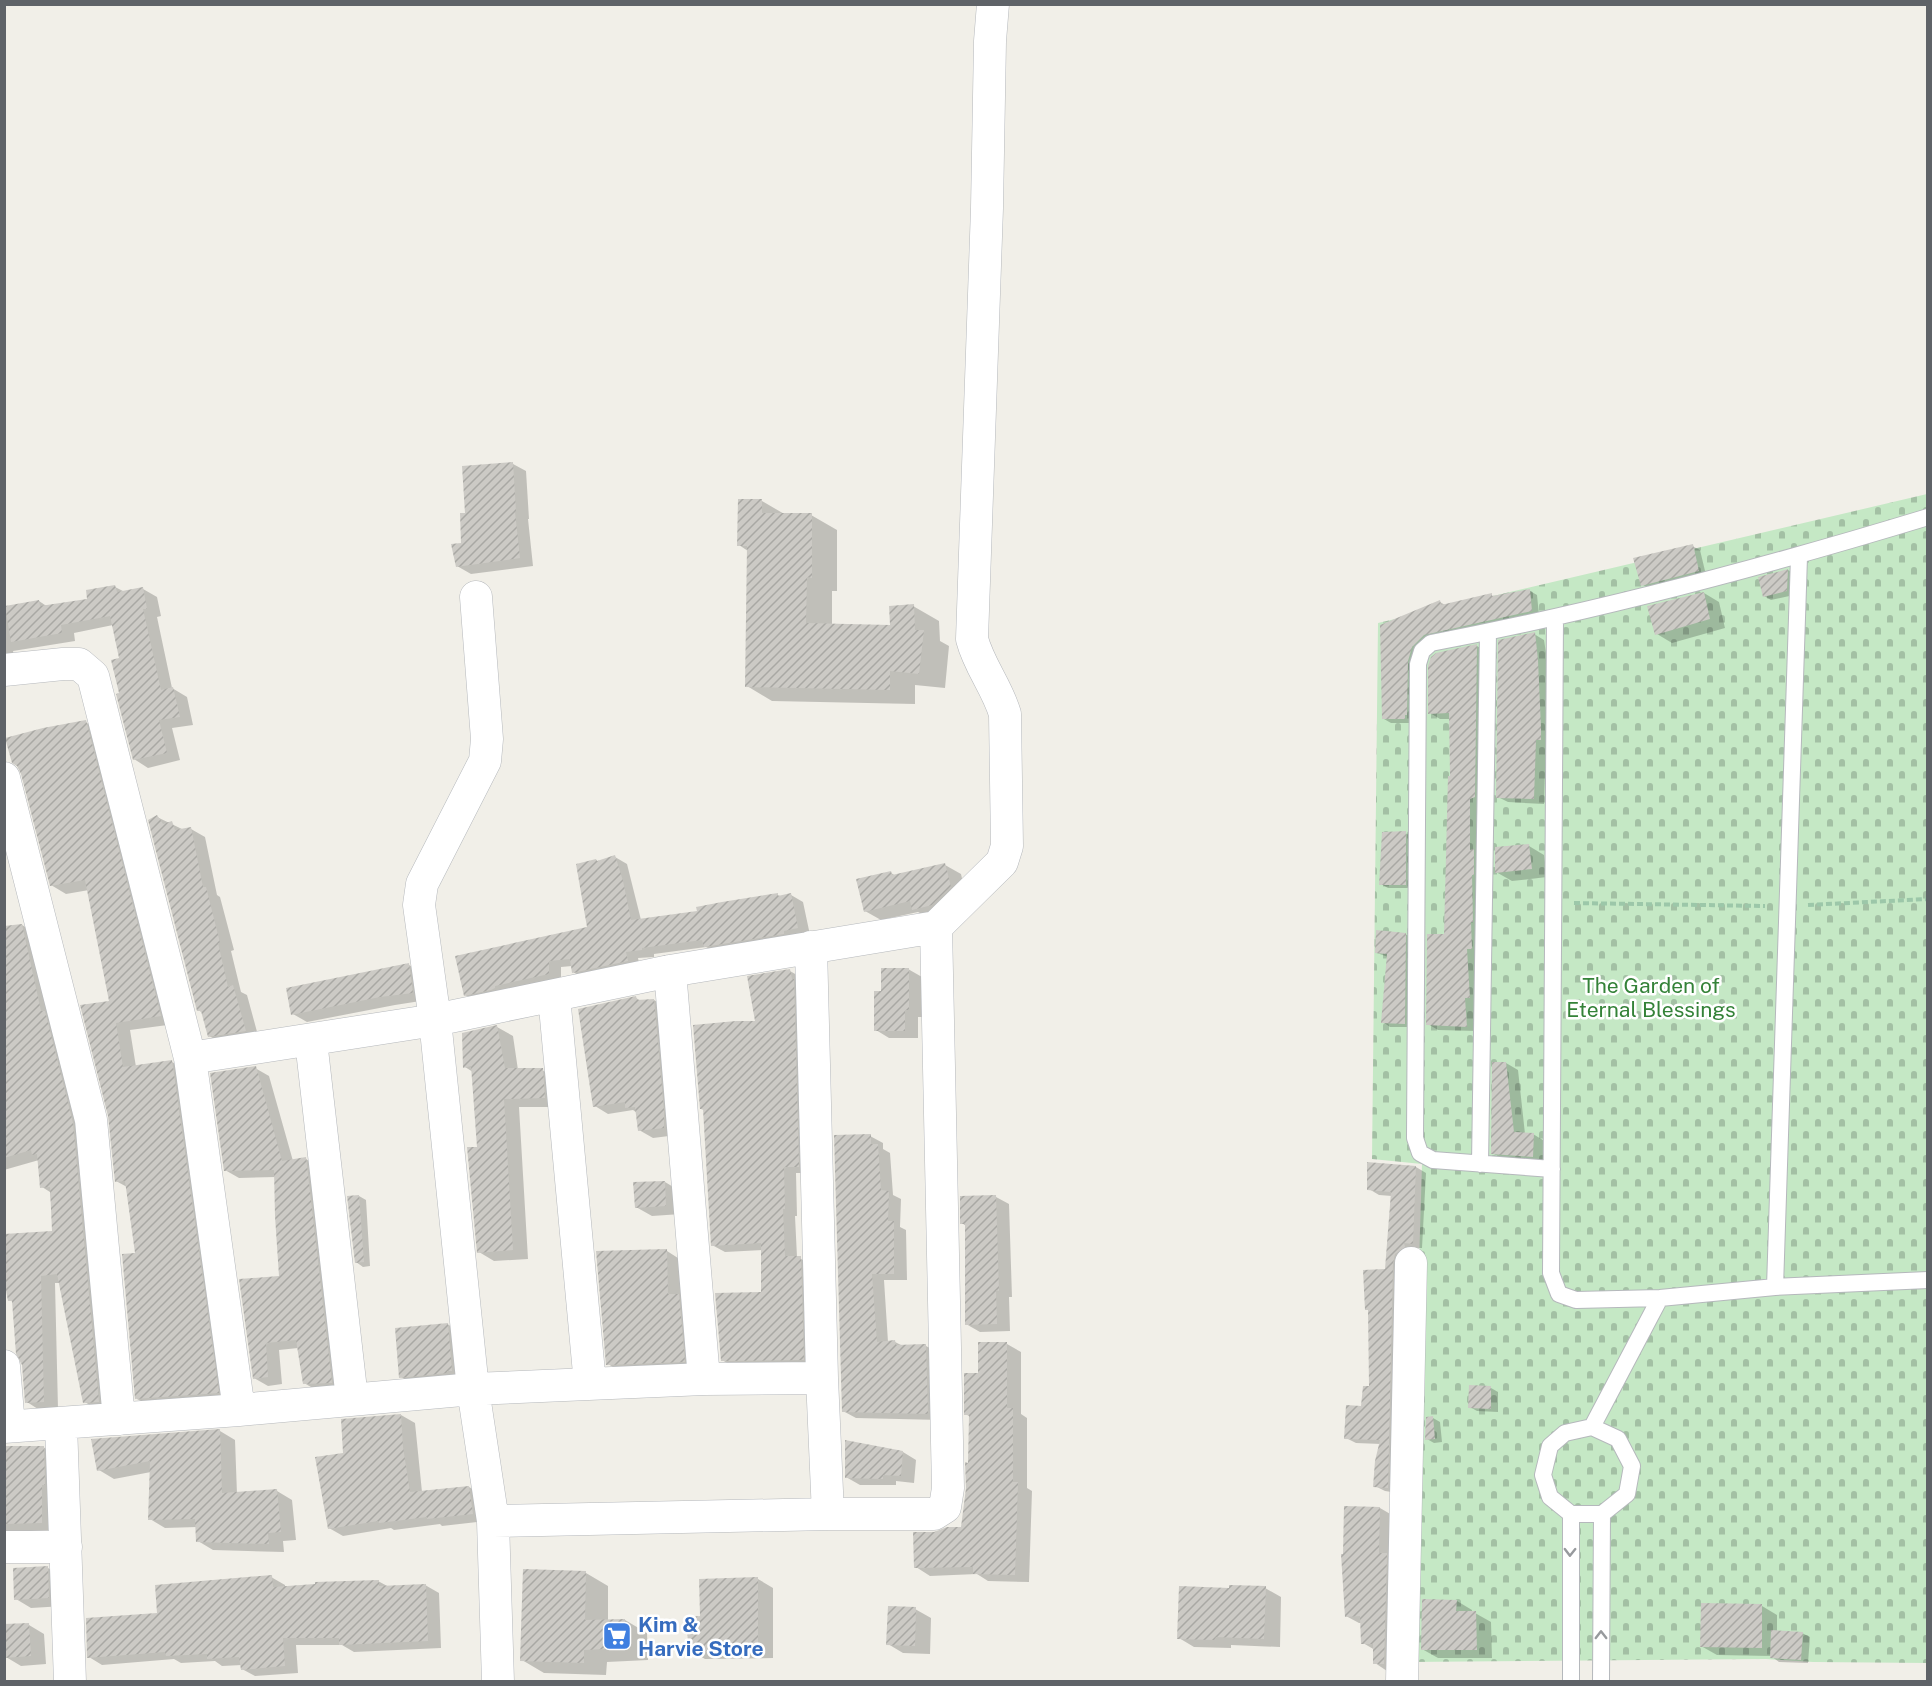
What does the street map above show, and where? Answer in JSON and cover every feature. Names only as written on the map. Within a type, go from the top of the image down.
[{"type":"street","points":[[190,1058],[435,1020],[670,971],[936,927],[1002,862],[1007,846],[1005,714],[999,694],[977,656],[972,639],[993,4]]},
{"type":"street","points":[[476,597],[488,738],[485,761],[422,884],[419,905],[435,1020],[473,1389],[493,1521],[498,1682]]},
{"type":"street","points":[[4,670],[79,664],[93,675],[190,1058],[239,1410]]},
{"type":"street","points":[[4,778],[91,1120],[119,1419]]},
{"type":"street","points":[[493,1521],[934,1514],[945,1507],[948,1488],[936,927]]},
{"type":"street","points":[[811,947],[822,1378],[828,1514]]},
{"type":"street","points":[[670,971],[704,1379]]},
{"type":"street","points":[[554,996],[590,1384]]},
{"type":"street","points":[[311,1041],[352,1399]]},
{"type":"street","points":[[1402,1682],[1411,1263]]},
{"type":"street","points":[[4,1366],[7,1426],[239,1410],[473,1389],[704,1379],[822,1378]]},
{"type":"street","points":[[61,1424],[70,1682]]},
{"type":"street","points":[[4,1547],[66,1547]]},
{"type":"lane","points":[[1552,1169],[1432,1160],[1420,1153],[1415,1138],[1418,664],[1422,651],[1431,644],[1555,618],[1799,557],[1928,517]]},
{"type":"lane","points":[[1775,1287],[1799,557]]},
{"type":"lane","points":[[1555,618],[1551,1273],[1559,1294],[1576,1300],[1660,1298],[1775,1287],[1928,1280]]},
{"type":"lane","points":[[1480,1164],[1488,633]]},
{"type":"lane","points":[[1592,1427],[1660,1298]]},
{"type":"lane","points":[[1592,1427],[1618,1439],[1632,1466],[1627,1494],[1602,1514],[1571,1514],[1550,1497],[1543,1475],[1550,1446],[1565,1433],[1592,1427]]},
{"type":"lane","points":[[1571,1514],[1571,1682]]},
{"type":"lane","points":[[1601,1682],[1602,1514]]},
{"type":"path","points":[[1554,902],[1788,906],[1928,899]]},
{"type":"green space","name":"The Garden of Eternal Blessings","points":[[1927,494],[1927,1663],[1813,1662],[1766,1659],[1407,1662],[1422,1164],[1372,1159],[1378,623]]},
{"type":"building","points":[[513,462],[520,558],[456,567],[451,544],[461,543],[460,513],[465,513],[462,466]]},
{"type":"building","points":[[738,499],[762,499],[762,513],[812,513],[812,578],[807,577],[806,623],[890,625],[889,606],[914,604],[915,630],[924,630],[919,674],[890,671],[890,690],[745,687],[747,546],[737,546]]},
{"type":"building","points":[[1693,544],[1699,571],[1641,586],[1633,558]]},
{"type":"building","points":[[1788,569],[1787,591],[1763,597],[1758,577]]},
{"type":"building","points":[[115,585],[117,592],[143,587],[147,609],[143,609],[161,690],[173,687],[180,717],[159,720],[167,753],[133,760],[116,694],[119,693],[111,660],[119,658],[110,616],[61,625],[62,633],[11,642],[5,606],[39,600],[40,606],[87,599],[86,590]]},
{"type":"building","points":[[1530,589],[1532,611],[1424,635],[1412,647],[1408,661],[1405,719],[1382,719],[1380,625],[1440,600],[1441,605],[1492,593],[1492,596]]},
{"type":"building","points":[[1704,592],[1710,619],[1655,635],[1647,606]]},
{"type":"building","points":[[1535,632],[1541,740],[1536,740],[1534,799],[1496,798],[1498,640]]},
{"type":"building","points":[[1477,644],[1475,797],[1470,799],[1470,850],[1474,849],[1473,922],[1471,922],[1472,949],[1467,949],[1470,998],[1465,998],[1467,1027],[1426,1025],[1427,934],[1444,934],[1448,776],[1450,776],[1449,713],[1428,714],[1428,666],[1431,657],[1436,653]]},
{"type":"building","points":[[86,720],[161,1016],[116,1023],[123,1067],[172,1060],[219,1393],[135,1399],[122,1254],[135,1253],[125,1181],[115,1182],[108,1116],[80,1005],[109,1001],[85,880],[50,886],[21,774],[17,766],[12,763],[5,738]]},
{"type":"building","points":[[157,815],[163,824],[172,821],[175,830],[191,827],[203,887],[206,887],[220,943],[218,943],[228,987],[233,985],[246,1031],[208,1037],[201,1011],[197,1011],[148,820]]},
{"type":"building","points":[[1406,831],[1406,885],[1379,885],[1382,832]]},
{"type":"building","points":[[1529,844],[1532,869],[1495,873],[1495,847]]},
{"type":"building","points":[[615,855],[631,920],[697,911],[696,907],[722,902],[791,893],[798,928],[784,931],[784,934],[704,947],[702,940],[642,948],[642,950],[626,952],[628,961],[572,973],[570,959],[549,961],[549,974],[495,986],[491,990],[464,996],[455,956],[587,927],[576,864]]},
{"type":"building","points":[[945,863],[951,887],[932,905],[912,910],[910,901],[864,912],[856,879],[891,871],[892,875]]},
{"type":"building","points":[[22,924],[41,1011],[45,1011],[73,1123],[99,1402],[83,1403],[57,1274],[41,1276],[44,1402],[25,1403],[22,1365],[16,1354],[12,1301],[8,1301],[4,1280],[4,1234],[52,1231],[50,1187],[40,1188],[37,1154],[32,1155],[31,1150],[4,1158],[4,926]]},
{"type":"building","points":[[1376,930],[1406,933],[1405,1024],[1381,1023],[1387,954],[1375,953]]},
{"type":"building","points":[[409,963],[413,993],[380,997],[291,1015],[286,988]]},
{"type":"building","points":[[881,968],[909,968],[909,1010],[905,1010],[905,1031],[874,1031],[874,991],[881,991]]},
{"type":"building","points":[[790,969],[792,979],[794,979],[799,1167],[784,1167],[785,1209],[783,1209],[785,1256],[801,1256],[804,1360],[721,1361],[715,1293],[761,1292],[761,1243],[711,1246],[703,1109],[700,1109],[693,1025],[755,1021],[747,976]]},
{"type":"building","points":[[636,996],[637,1000],[654,999],[664,1111],[664,1128],[638,1131],[635,1107],[625,1108],[625,1102],[593,1107],[578,1009]]},
{"type":"building","points":[[497,1025],[505,1068],[543,1068],[545,1098],[504,1099],[513,1250],[477,1253],[467,1147],[477,1147],[471,1066],[463,1068],[462,1033]]},
{"type":"building","points":[[1492,1062],[1506,1062],[1514,1132],[1534,1133],[1533,1157],[1491,1154]]},
{"type":"building","points":[[256,1066],[282,1161],[306,1157],[332,1383],[303,1384],[296,1340],[266,1343],[268,1377],[253,1379],[239,1279],[279,1276],[274,1170],[224,1171],[210,1073]]},
{"type":"building","points":[[871,1134],[871,1144],[878,1144],[881,1190],[889,1191],[888,1221],[894,1221],[894,1274],[872,1274],[877,1342],[895,1340],[896,1345],[926,1344],[928,1414],[842,1412],[834,1135]]},
{"type":"building","points":[[1367,1162],[1416,1166],[1413,1244],[1404,1243],[1405,1247],[1395,1254],[1393,1263],[1388,1488],[1373,1487],[1375,1461],[1380,1440],[1344,1439],[1346,1405],[1361,1406],[1363,1386],[1369,1386],[1368,1310],[1365,1310],[1363,1270],[1385,1269],[1391,1192],[1367,1190]]},
{"type":"building","points":[[665,1181],[666,1206],[635,1208],[633,1182]]},
{"type":"building","points":[[359,1195],[364,1262],[355,1263],[347,1196]]},
{"type":"building","points":[[996,1195],[999,1291],[996,1290],[997,1324],[965,1325],[965,1224],[960,1224],[960,1196]]},
{"type":"building","points":[[667,1249],[668,1294],[679,1294],[685,1362],[606,1365],[596,1251]]},
{"type":"building","points":[[448,1323],[452,1371],[399,1378],[395,1328]]},
{"type":"building","points":[[978,1342],[1007,1342],[1007,1408],[1013,1408],[1013,1482],[1018,1482],[1015,1575],[973,1574],[973,1567],[914,1568],[913,1532],[934,1532],[947,1527],[961,1527],[966,1488],[965,1462],[968,1463],[969,1415],[964,1415],[964,1373],[978,1373]]},
{"type":"building","points":[[1469,1385],[1491,1386],[1491,1409],[1468,1408]]},
{"type":"building","points":[[401,1414],[410,1492],[469,1486],[473,1514],[379,1523],[378,1521],[328,1529],[315,1457],[343,1453],[341,1419]]},
{"type":"building","points":[[1433,1416],[1435,1439],[1425,1440],[1426,1417]]},
{"type":"building","points":[[220,1429],[222,1493],[277,1489],[281,1532],[268,1533],[269,1544],[196,1542],[195,1519],[148,1520],[150,1461],[97,1471],[91,1439]]},
{"type":"building","points":[[845,1440],[903,1451],[901,1476],[883,1475],[883,1479],[845,1478]]},
{"type":"building","points":[[4,1446],[44,1446],[45,1485],[42,1485],[42,1523],[4,1524]]},
{"type":"building","points":[[1344,1506],[1380,1507],[1379,1553],[1387,1553],[1384,1664],[1373,1664],[1373,1644],[1361,1644],[1360,1616],[1345,1617],[1341,1554],[1343,1554]]},
{"type":"building","points":[[48,1566],[49,1598],[14,1600],[13,1568]]},
{"type":"building","points":[[523,1569],[586,1571],[585,1620],[625,1619],[626,1648],[584,1650],[584,1663],[520,1661]]},
{"type":"building","points":[[272,1575],[273,1587],[315,1584],[315,1582],[379,1580],[379,1586],[426,1584],[428,1641],[339,1645],[339,1638],[283,1638],[285,1666],[241,1670],[239,1657],[207,1659],[207,1654],[166,1656],[165,1652],[87,1658],[86,1618],[157,1613],[155,1585]]},
{"type":"building","points":[[758,1577],[758,1650],[688,1651],[687,1617],[700,1616],[699,1579]]},
{"type":"building","points":[[1229,1585],[1266,1586],[1264,1639],[1216,1637],[1215,1640],[1177,1639],[1179,1586],[1229,1588]]},
{"type":"building","points":[[1422,1599],[1457,1600],[1456,1611],[1476,1611],[1477,1650],[1421,1650]]},
{"type":"building","points":[[1701,1603],[1762,1604],[1762,1648],[1700,1647]]},
{"type":"building","points":[[888,1606],[916,1607],[915,1646],[886,1645]]},
{"type":"building","points":[[29,1623],[31,1656],[4,1658],[4,1624]]},
{"type":"building","points":[[1771,1630],[1803,1632],[1801,1660],[1770,1658]]},
{"type":"place","name":"Kim & Harvie Store","points":[[617,1636]]}]
